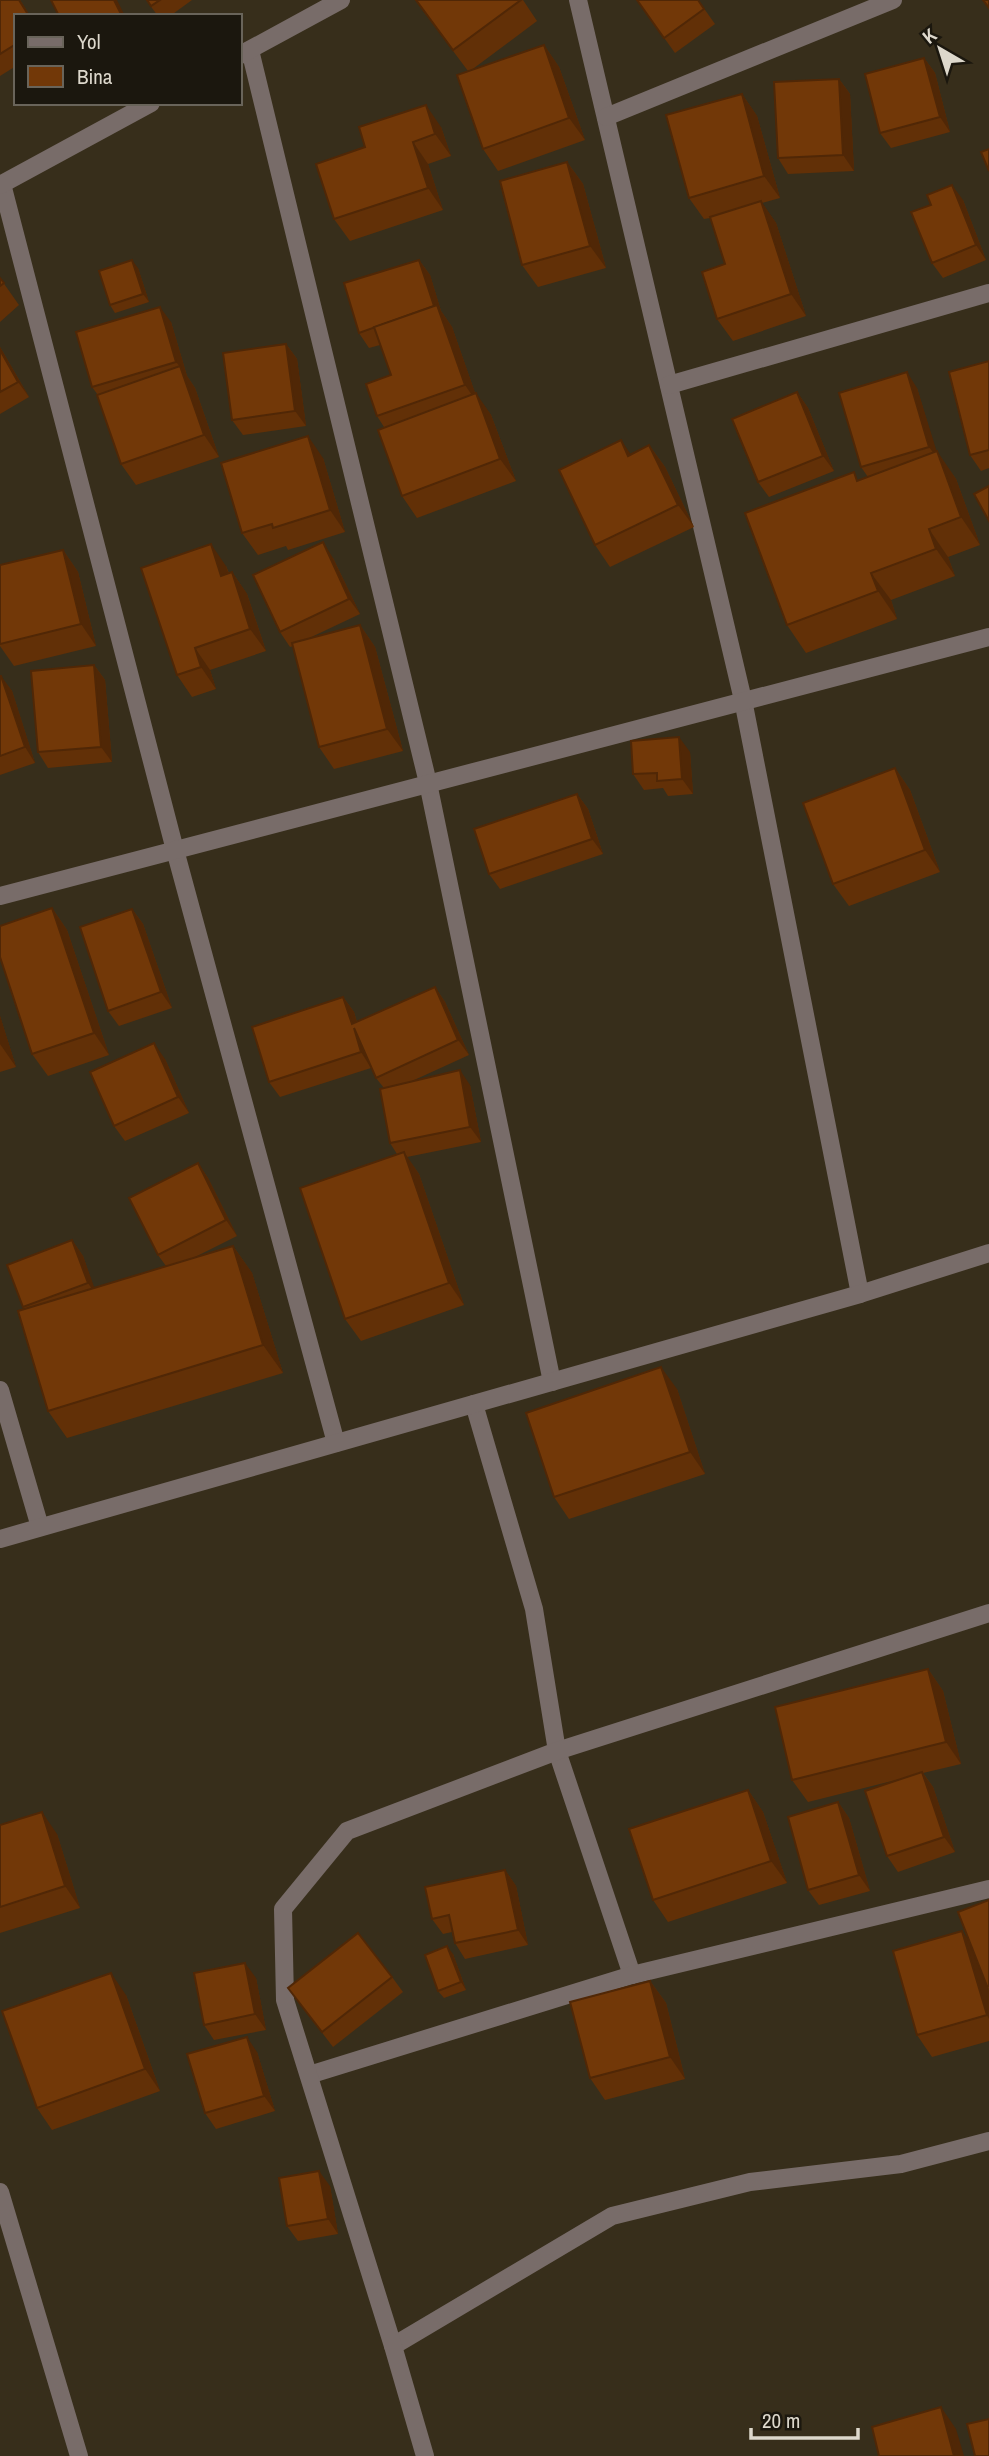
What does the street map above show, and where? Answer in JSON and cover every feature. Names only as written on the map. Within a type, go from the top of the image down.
[{"type":"street","points":[[341,0],[245,52],[428,783],[552,1382]]},
{"type":"street","points":[[578,0],[743,700],[860,1294]]},
{"type":"street","points":[[606,117],[893,0]]},
{"type":"street","points":[[147,105],[1,185],[175,850],[336,1443]]},
{"type":"street","points":[[669,385],[989,293]]},
{"type":"street","points":[[0,896],[989,637]]},
{"type":"street","points":[[0,1539],[860,1294],[989,1253]]},
{"type":"street","points":[[0,1390],[40,1527]]},
{"type":"street","points":[[474,1404],[534,1609],[557,1751],[632,1975]]},
{"type":"street","points":[[425,2456],[285,2000],[283,1909],[347,1831],[557,1751],[989,1613]]},
{"type":"street","points":[[309,2075],[632,1975],[989,1889]]},
{"type":"street","points":[[393,2346],[612,2216],[750,2182],[901,2164],[989,2141]]},
{"type":"street","points":[[0,2192],[79,2456]]},
{"type":"building","points":[[0,0],[19,0],[28,14],[14,14],[14,45],[0,54]]},
{"type":"building","points":[[51,0],[114,0],[121,14],[58,14]]},
{"type":"building","points":[[147,0],[160,0],[151,6]]},
{"type":"building","points":[[416,0],[521,0],[453,50]]},
{"type":"building","points":[[637,0],[698,0],[704,9],[664,38]]},
{"type":"building","points":[[544,45],[569,118],[483,149],[457,75]]},
{"type":"building","points":[[924,58],[940,117],[880,133],[865,74]]},
{"type":"building","points":[[839,79],[843,155],[778,158],[774,82]]},
{"type":"building","points":[[742,94],[764,176],[689,198],[666,115]]},
{"type":"building","points":[[426,105],[435,134],[413,142],[428,188],[334,219],[316,164],[365,147],[359,127]]},
{"type":"building","points":[[989,149],[989,171],[981,152]]},
{"type":"building","points":[[567,162],[590,246],[522,265],[500,181]]},
{"type":"building","points":[[952,185],[976,245],[932,263],[911,212],[931,205],[927,195]]},
{"type":"building","points":[[761,201],[791,294],[717,319],[702,272],[725,264],[710,217]]},
{"type":"building","points":[[132,260],[143,294],[110,305],[99,271]]},
{"type":"building","points":[[419,260],[434,306],[359,333],[344,283]]},
{"type":"building","points":[[437,305],[465,385],[377,416],[366,384],[391,375],[374,327]]},
{"type":"building","points":[[160,307],[176,362],[92,387],[76,332]]},
{"type":"building","points":[[286,344],[295,411],[232,420],[223,353]]},
{"type":"building","points":[[0,350],[18,382],[0,392]]},
{"type":"building","points":[[989,361],[989,450],[970,455],[949,372]]},
{"type":"building","points":[[180,366],[204,435],[121,464],[97,395]]},
{"type":"building","points":[[907,372],[929,447],[861,467],[839,393]]},
{"type":"building","points":[[797,392],[823,456],[758,482],[732,419]]},
{"type":"building","points":[[476,393],[500,459],[402,496],[378,430]]},
{"type":"building","points":[[308,436],[330,510],[273,528],[272,524],[242,533],[221,463]]},
{"type":"building","points":[[621,440],[628,456],[649,445],[678,505],[595,545],[559,470]]},
{"type":"building","points":[[937,451],[961,517],[929,529],[936,549],[871,573],[878,591],[787,625],[745,513],[854,472],[857,481]]},
{"type":"building","points":[[989,486],[989,521],[974,494]]},
{"type":"building","points":[[323,542],[349,599],[280,632],[253,575]]},
{"type":"building","points":[[211,544],[221,576],[232,572],[250,629],[195,648],[201,667],[177,675],[141,568]]},
{"type":"building","points":[[63,550],[81,624],[0,644],[0,565]]},
{"type":"building","points":[[360,625],[387,729],[319,747],[292,643]]},
{"type":"building","points":[[94,665],[101,747],[38,752],[31,671]]},
{"type":"building","points":[[0,676],[25,747],[0,756]]},
{"type":"building","points":[[679,737],[682,779],[657,781],[657,773],[633,774],[631,741]]},
{"type":"building","points":[[895,768],[925,850],[833,884],[803,803]]},
{"type":"building","points":[[577,794],[592,839],[489,874],[474,829]]},
{"type":"building","points":[[52,908],[94,1033],[32,1054],[0,957],[0,926]]},
{"type":"building","points":[[132,909],[161,992],[108,1011],[80,927]]},
{"type":"building","points":[[435,987],[458,1040],[376,1078],[354,1028],[361,1052],[269,1082],[252,1027],[343,997],[352,1024]]},
{"type":"building","points":[[154,1043],[178,1097],[114,1126],[90,1072]]},
{"type":"building","points":[[460,1070],[470,1127],[390,1143],[380,1089]]},
{"type":"building","points":[[404,1152],[449,1283],[345,1319],[300,1188]]},
{"type":"building","points":[[198,1163],[226,1220],[158,1255],[129,1198]]},
{"type":"building","points":[[72,1240],[88,1283],[23,1307],[7,1265]]},
{"type":"building","points":[[233,1246],[263,1345],[48,1411],[18,1311]]},
{"type":"building","points":[[661,1367],[690,1452],[554,1497],[526,1413]]},
{"type":"building","points":[[928,1669],[946,1742],[792,1780],[775,1707]]},
{"type":"building","points":[[922,1772],[944,1837],[887,1856],[865,1791]]},
{"type":"building","points":[[748,1790],[771,1861],[653,1900],[629,1829]]},
{"type":"building","points":[[838,1802],[859,1875],[808,1890],[788,1817]]},
{"type":"building","points":[[42,1812],[65,1886],[0,1907],[0,1825]]},
{"type":"building","points":[[505,1870],[518,1930],[455,1943],[449,1915],[432,1919],[425,1887]]},
{"type":"building","points":[[989,1900],[989,1986],[987,1986],[958,1912]]},
{"type":"building","points":[[962,1931],[987,2015],[917,2035],[893,1951]]},
{"type":"building","points":[[358,1933],[392,1977],[322,2032],[288,1988]]},
{"type":"building","points":[[447,1946],[461,1982],[438,1991],[425,1955]]},
{"type":"building","points":[[245,1963],[255,2014],[204,2025],[194,1973]]},
{"type":"building","points":[[111,1973],[145,2069],[37,2108],[2,2011]]},
{"type":"building","points":[[650,1981],[670,2057],[590,2078],[570,2002]]},
{"type":"building","points":[[247,2037],[264,2096],[205,2113],[187,2054]]},
{"type":"building","points":[[319,2171],[328,2219],[287,2226],[279,2178]]},
{"type":"building","points":[[941,2407],[954,2456],[879,2456],[872,2427]]},
{"type":"building","points":[[989,2419],[989,2456],[975,2456],[967,2424]]}]
